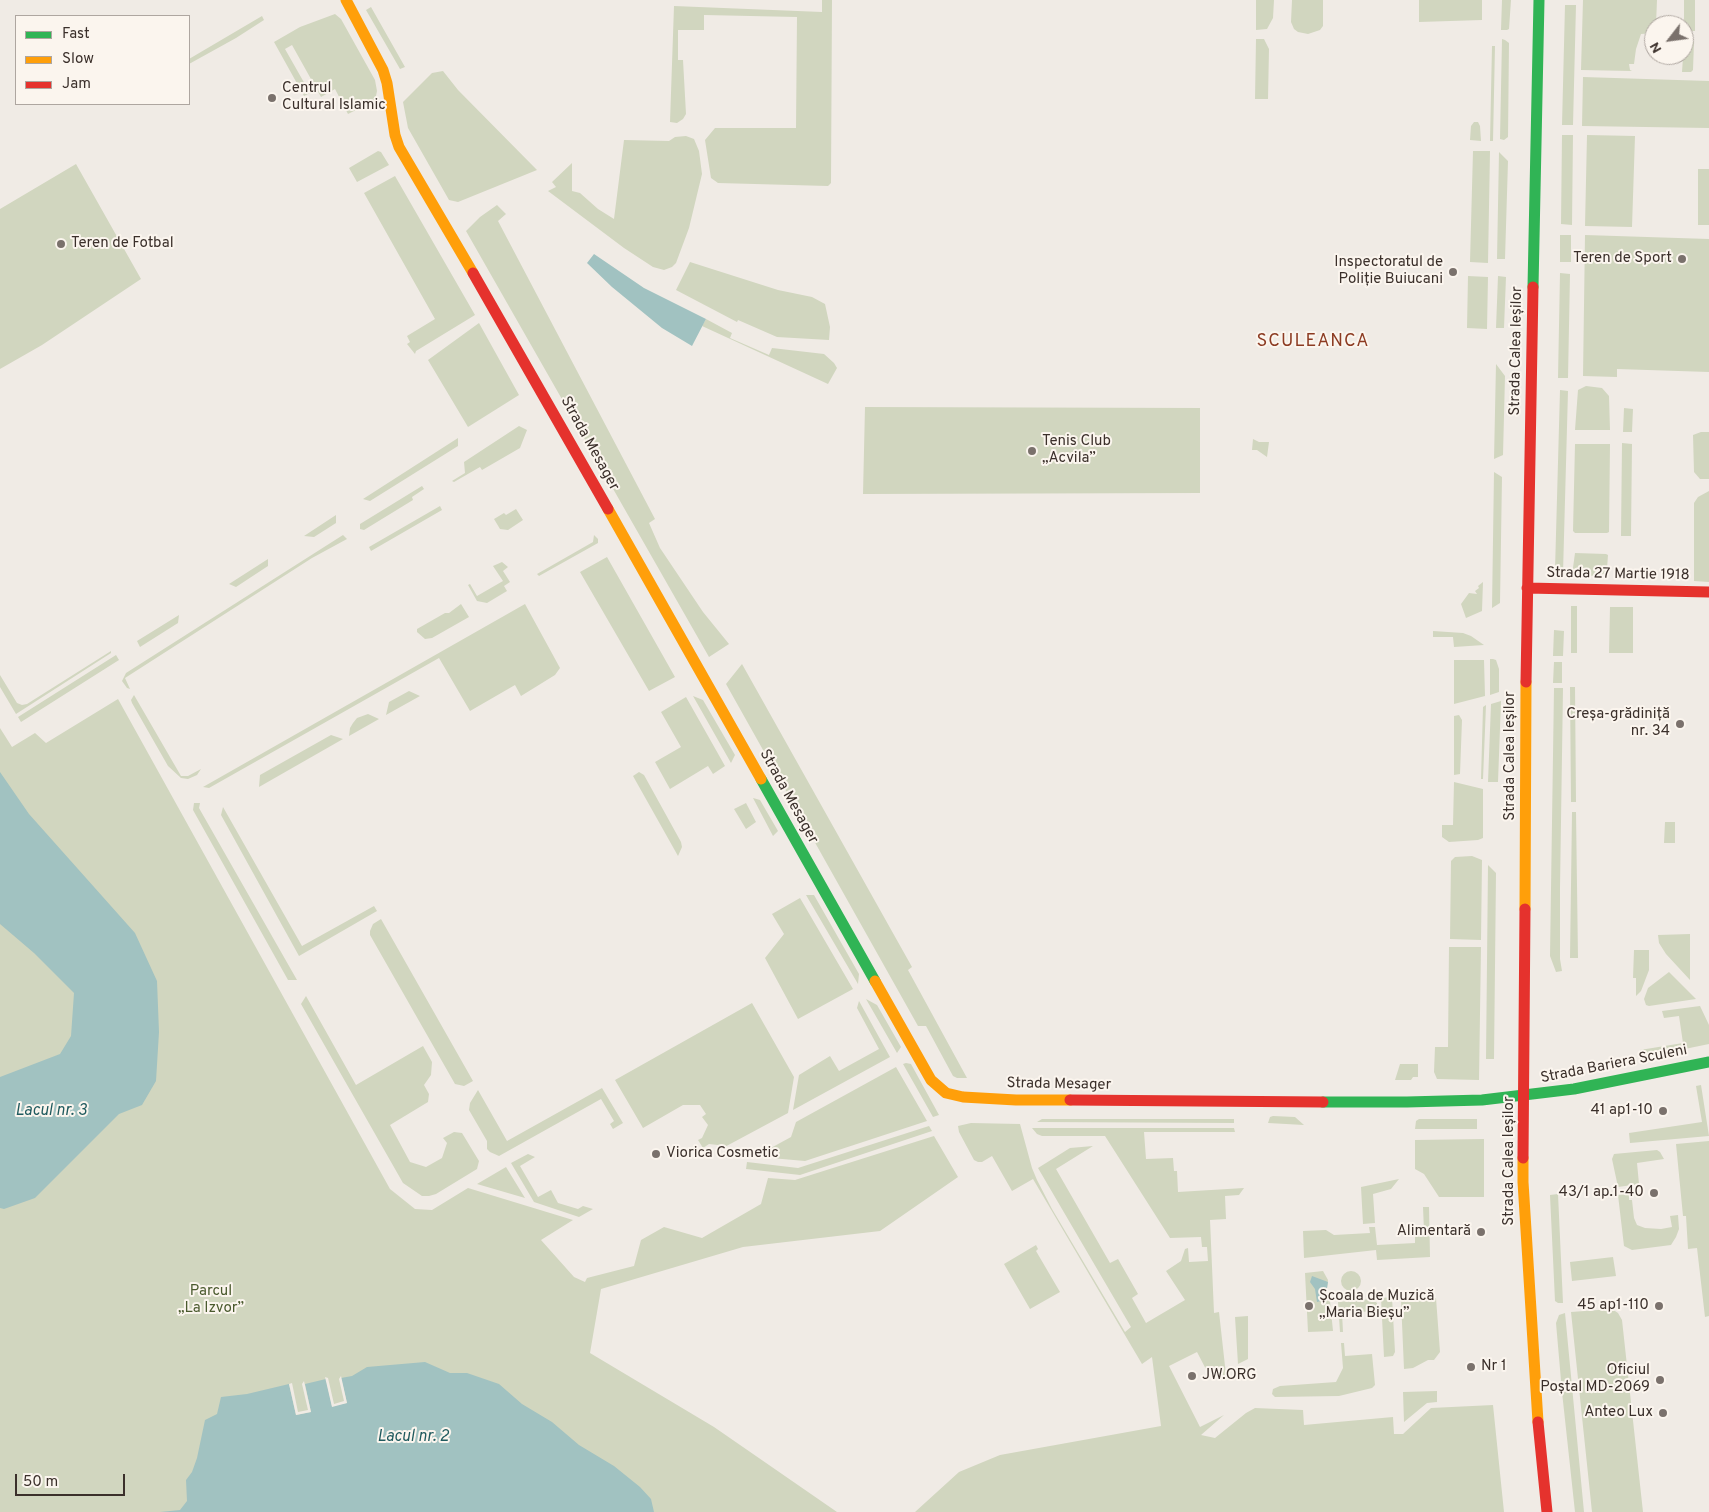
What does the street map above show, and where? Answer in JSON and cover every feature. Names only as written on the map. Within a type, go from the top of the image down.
[{"type":"main road","name":"Strada Mesager","points":[[346,0],[383,70],[399,147],[547,401],[931,1080],[946,1093],[963,1097],[1016,1100],[1407,1102],[1482,1100],[1524,1096]]},
{"type":"main road","name":"Strada Calea Ieșilor","points":[[1539,0],[1527,588],[1523,1182],[1536,1401],[1547,1512]]},
{"type":"main road","name":"Strada 27 Martie 1918","points":[[1527,588],[1709,592]]},
{"type":"main road","name":"Strada Bariera Sculeni","points":[[1524,1096],[1574,1089],[1709,1062]]},
{"type":"green space","points":[[822,0],[832,0],[831,183],[828,186],[718,183],[711,178],[705,140],[715,128],[796,128],[797,17],[704,15],[704,30],[678,30],[678,60],[683,60],[686,114],[677,123],[670,122],[674,6],[822,12]]},
{"type":"green space","points":[[1256,0],[1274,0],[1273,18],[1267,29],[1256,30]]},
{"type":"green space","points":[[1292,0],[1323,0],[1323,26],[1320,30],[1308,34],[1294,29],[1291,22]]},
{"type":"green space","points":[[1419,0],[1482,0],[1482,20],[1419,22]]},
{"type":"green space","points":[[1502,0],[1511,0],[1509,29],[1507,30],[1501,30]]},
{"type":"green space","points":[[1583,0],[1657,0],[1656,15],[1644,15],[1644,34],[1641,34],[1636,49],[1634,64],[1629,64],[1632,71],[1581,70]]},
{"type":"green space","points":[[1684,0],[1695,0],[1695,31],[1694,15],[1684,15]]},
{"type":"green space","points":[[1565,5],[1576,5],[1573,125],[1562,125]]},
{"type":"green space","points":[[371,7],[405,67],[400,69],[366,10]]},
{"type":"green space","points":[[335,14],[341,19],[375,80],[377,91],[374,106],[367,110],[358,109],[348,114],[335,89],[321,97],[292,45],[285,49],[310,93],[304,96],[274,42],[300,27]]},
{"type":"green space","points":[[262,16],[264,20],[236,38],[190,63],[190,58]]},
{"type":"green space","points":[[1256,39],[1264,39],[1269,49],[1268,99],[1255,99]]},
{"type":"green space","points":[[1502,39],[1509,43],[1508,137],[1504,140],[1500,139]]},
{"type":"green space","points":[[1492,46],[1495,46],[1493,141],[1490,141]]},
{"type":"green space","points":[[1682,65],[1693,65],[1691,72],[1682,72]]},
{"type":"green space","points":[[443,71],[458,90],[537,170],[458,202],[449,200],[408,128],[403,102],[432,73]]},
{"type":"green space","points":[[1583,77],[1709,81],[1709,128],[1582,126]]},
{"type":"green space","points":[[1474,122],[1478,122],[1480,126],[1481,141],[1470,140],[1471,126]]},
{"type":"green space","points":[[1562,135],[1573,135],[1572,225],[1561,224]]},
{"type":"green space","points":[[1587,135],[1635,136],[1632,227],[1585,226]]},
{"type":"green space","points":[[686,136],[694,139],[699,151],[702,174],[689,228],[676,263],[672,267],[664,270],[653,267],[624,248],[548,191],[556,187],[552,182],[572,163],[572,191],[580,193],[598,209],[614,219],[624,140],[669,141],[675,137]]},
{"type":"green space","points":[[378,151],[381,152],[389,165],[357,182],[349,168]]},
{"type":"green space","points":[[1473,151],[1490,151],[1488,263],[1470,262]]},
{"type":"green space","points":[[1499,152],[1508,161],[1505,259],[1497,259]]},
{"type":"green space","name":"Teren de Fotbal","points":[[76,164],[141,279],[42,345],[0,369],[0,209]]},
{"type":"green space","points":[[1698,169],[1709,169],[1709,225],[1698,225]]},
{"type":"green space","points":[[395,176],[475,315],[416,351],[415,354],[407,344],[410,342],[407,336],[435,319],[364,193]]},
{"type":"green space","points":[[497,205],[506,214],[498,221],[655,519],[649,523],[660,548],[703,612],[729,644],[709,657],[466,231],[480,217]]},
{"type":"green space","points":[[1560,235],[1571,235],[1571,262],[1560,262]]},
{"type":"green space","points":[[1585,235],[1709,239],[1709,372],[1617,369],[1617,377],[1583,376]]},
{"type":"green space","points":[[690,262],[778,290],[812,297],[825,304],[830,327],[829,340],[777,337],[738,320],[737,322],[676,290]]},
{"type":"green space","points":[[1560,273],[1570,274],[1568,378],[1558,378]]},
{"type":"green space","points":[[1468,276],[1488,277],[1487,329],[1467,328]]},
{"type":"green space","points":[[1498,276],[1506,277],[1504,328],[1496,328]]},
{"type":"green space","points":[[706,319],[732,333],[730,338],[769,355],[772,348],[824,354],[837,368],[828,384],[702,326]]},
{"type":"green space","points":[[479,323],[519,395],[468,427],[428,360]]},
{"type":"green space","points":[[1496,364],[1505,376],[1503,455],[1494,459]]},
{"type":"green space","points":[[1586,386],[1602,388],[1609,396],[1610,430],[1575,430],[1578,390]]},
{"type":"green space","points":[[1560,390],[1568,391],[1563,573],[1555,570]]},
{"type":"green space","name":"Tenis Club „Acvila”","points":[[865,407],[1200,408],[1200,493],[863,494]]},
{"type":"green space","points":[[1624,408],[1633,409],[1632,432],[1623,432]]},
{"type":"green space","points":[[519,426],[527,430],[520,448],[482,470],[480,467],[454,482],[452,481],[465,473],[464,462]]},
{"type":"green space","points":[[1709,432],[1709,479],[1700,479],[1694,472],[1693,435]]},
{"type":"green space","points":[[458,438],[458,446],[370,501],[363,499]]},
{"type":"green space","points":[[1253,439],[1259,442],[1269,442],[1267,457],[1257,450],[1252,450]]},
{"type":"green space","points":[[1622,443],[1632,444],[1631,536],[1621,536]]},
{"type":"green space","points":[[1575,444],[1610,444],[1609,532],[1607,533],[1575,533],[1573,531]]},
{"type":"green space","points":[[1494,472],[1502,477],[1500,603],[1492,608]]},
{"type":"green space","points":[[422,486],[424,489],[412,497],[413,500],[364,530],[360,529],[360,524]]},
{"type":"green space","points":[[1709,491],[1709,582],[1694,581],[1694,503],[1698,497]]},
{"type":"green space","points":[[440,506],[442,510],[371,551],[369,547]]},
{"type":"green space","points":[[516,509],[523,520],[508,530],[500,529],[494,519]]},
{"type":"green space","points":[[336,515],[336,523],[314,537],[304,536]]},
{"type":"green space","points":[[343,535],[347,539],[312,558],[125,678],[130,689],[122,681],[126,673]]},
{"type":"green space","points":[[594,535],[598,539],[598,543],[539,576],[537,574],[593,542]]},
{"type":"green space","points":[[1575,553],[1608,555],[1606,573],[1598,576],[1572,575]]},
{"type":"green space","points":[[607,557],[675,677],[649,691],[580,572]]},
{"type":"green space","points":[[268,559],[268,566],[236,587],[229,584]]},
{"type":"green space","points":[[502,562],[508,567],[503,571],[510,582],[504,586],[507,591],[487,603],[477,601],[468,585],[470,584],[477,596],[503,581],[493,566]]},
{"type":"green space","points":[[1483,582],[1482,611],[1466,618],[1461,604],[1469,593],[1477,594],[1475,591]]},
{"type":"green space","points":[[461,604],[469,617],[432,638],[425,639],[417,632],[417,629],[445,613],[449,613]]},
{"type":"green space","points":[[525,604],[560,668],[555,675],[521,696],[515,685],[470,711],[439,658],[209,788],[203,787]]},
{"type":"green space","points":[[1571,606],[1577,606],[1577,653],[1571,653]]},
{"type":"green space","points":[[1610,607],[1633,607],[1633,653],[1609,653]]},
{"type":"green space","points":[[179,615],[178,623],[140,647],[137,641]]},
{"type":"green space","points":[[1554,630],[1564,631],[1563,656],[1553,656]]},
{"type":"green space","points":[[1433,631],[1463,633],[1484,645],[1454,647],[1453,637],[1433,637]]},
{"type":"green space","points":[[111,651],[111,653],[16,714],[0,687],[0,675],[17,703],[27,704]]},
{"type":"green space","points":[[116,655],[119,660],[21,722],[18,717]]},
{"type":"green space","points":[[1490,659],[1496,660],[1499,669],[1499,692],[1490,695]]},
{"type":"green space","points":[[1454,660],[1484,660],[1485,696],[1454,704]]},
{"type":"green space","points":[[1554,662],[1562,662],[1562,683],[1553,683]]},
{"type":"green space","points":[[742,664],[912,967],[908,970],[967,1078],[953,1076],[926,1026],[918,1026],[726,684]]},
{"type":"green space","points":[[1570,687],[1575,687],[1576,802],[1571,802]]},
{"type":"green space","points":[[1554,688],[1563,688],[1560,888],[1560,959],[1562,971],[1556,972],[1550,956]]},
{"type":"green space","points":[[409,691],[420,696],[386,715],[389,702]]},
{"type":"green space","points":[[134,695],[181,776],[188,776],[201,769],[197,775],[188,779],[181,778],[168,766],[132,703],[131,700]]},
{"type":"green space","points":[[693,696],[703,700],[735,755],[731,763]]},
{"type":"green space","points":[[686,697],[725,766],[713,774],[708,766],[670,789],[655,762],[681,747],[661,712]]},
{"type":"green space","name":"Parcul „La Izvor”","points":[[118,699],[390,1189],[415,1209],[432,1210],[468,1188],[573,1220],[541,1240],[574,1277],[585,1282],[587,1278],[634,1266],[641,1240],[664,1227],[702,1238],[761,1204],[768,1178],[795,1180],[934,1136],[958,1177],[880,1231],[743,1247],[601,1289],[590,1353],[714,1427],[837,1512],[0,1512],[0,728],[12,747],[35,733],[46,743]]},
{"type":"green space","points":[[1501,701],[1498,782],[1488,782],[1491,704]]},
{"type":"green space","points":[[1486,705],[1483,779],[1481,779],[1483,707]]},
{"type":"green space","points":[[368,714],[379,719],[349,736],[350,728],[357,718]]},
{"type":"green space","points":[[1459,715],[1462,720],[1460,774],[1454,775],[1454,716]]},
{"type":"green space","points":[[331,735],[343,739],[259,787],[260,775]]},
{"type":"green space","points":[[639,772],[644,775],[681,842],[682,847],[678,856],[633,776]]},
{"type":"green space","points":[[1454,782],[1483,789],[1483,838],[1449,842],[1442,837],[1442,825],[1453,825]]},
{"type":"green space","points":[[753,798],[760,800],[778,831],[773,836]]},
{"type":"green space","points":[[194,803],[200,803],[199,808],[297,980],[288,980],[193,810]]},
{"type":"green space","points":[[746,803],[756,822],[746,829],[734,809]]},
{"type":"green space","points":[[223,807],[302,946],[374,906],[377,911],[299,956],[221,815]]},
{"type":"green space","points":[[1572,812],[1576,812],[1578,958],[1570,958]]},
{"type":"green space","points":[[1665,822],[1675,822],[1675,843],[1664,843]]},
{"type":"green space","points":[[1472,856],[1482,860],[1481,940],[1450,939],[1451,861],[1455,857]]},
{"type":"green space","points":[[1488,865],[1496,873],[1494,1059],[1486,1059]]},
{"type":"green space","points":[[806,895],[814,895],[859,974],[858,984]]},
{"type":"green space","points":[[800,898],[853,989],[798,1019],[765,958],[784,934],[772,914]]},
{"type":"green space","points":[[381,919],[473,1081],[464,1086],[455,1084],[370,935],[373,924]]},
{"type":"green space","points":[[1690,934],[1690,980],[1666,954],[1659,943],[1658,935]]},
{"type":"green space","points":[[1449,947],[1481,947],[1479,1080],[1437,1079],[1434,1072],[1435,1047],[1448,1047]]},
{"type":"green space","points":[[1634,950],[1649,950],[1649,970],[1641,991],[1636,996],[1636,978],[1633,978]]},
{"type":"green space","points":[[1669,972],[1696,999],[1646,1005],[1644,999],[1648,988]]},
{"type":"green space","points":[[306,996],[356,1085],[423,1046],[432,1062],[431,1075],[424,1085],[429,1094],[428,1102],[390,1125],[410,1162],[426,1167],[442,1158],[447,1143],[443,1138],[454,1132],[462,1133],[479,1161],[477,1169],[436,1194],[429,1196],[422,1196],[403,1183],[301,1004]]},
{"type":"green space","points":[[866,999],[877,1005],[901,1047],[897,1053]]},
{"type":"green space","points":[[859,1001],[890,1057],[793,1110],[799,1075],[830,1056],[839,1071],[879,1049],[857,1008]]},
{"type":"green space","points":[[752,1003],[794,1077],[788,1113],[719,1150],[718,1145],[709,1144],[703,1148],[698,1140],[702,1138],[708,1125],[702,1117],[706,1114],[700,1105],[683,1105],[643,1128],[615,1080]]},
{"type":"green space","points":[[1700,1006],[1709,1025],[1709,1044],[1641,1058],[1640,1050],[1683,1043],[1679,1016],[1664,1018],[1662,1011]]},
{"type":"green space","points":[[903,1064],[911,1064],[939,1115],[933,1117]]},
{"type":"green space","points":[[1400,1064],[1418,1064],[1418,1077],[1413,1077],[1411,1080],[1395,1080]]},
{"type":"green space","points":[[896,1067],[927,1121],[805,1161],[748,1156],[749,1154],[758,1155],[791,1137],[796,1122]]},
{"type":"green space","points":[[1701,1085],[1709,1136],[1630,1143],[1629,1133],[1702,1122],[1696,1086]]},
{"type":"green space","points":[[602,1088],[623,1123],[613,1129],[610,1124],[614,1121],[601,1099],[499,1156],[487,1149],[487,1141],[469,1110],[470,1103],[478,1090],[507,1141]]},
{"type":"green space","points":[[1270,1117],[1295,1117],[1304,1125],[1268,1123]]},
{"type":"green space","points":[[1042,1119],[1234,1119],[1234,1123],[1037,1122]]},
{"type":"green space","points":[[1419,1119],[1477,1119],[1477,1129],[1415,1129],[1416,1121]]},
{"type":"green space","points":[[971,1123],[1020,1124],[1037,1180],[1052,1209],[1125,1332],[1131,1327],[1038,1168],[1070,1148],[1093,1146],[1056,1169],[1110,1263],[1118,1259],[1138,1294],[1132,1298],[1146,1323],[1185,1300],[1166,1271],[1181,1261],[1185,1249],[1188,1248],[1189,1262],[1208,1261],[1207,1247],[1202,1247],[1201,1237],[1170,1238],[1105,1136],[1042,1136],[1037,1134],[1032,1128],[1234,1128],[1235,1132],[1144,1132],[1146,1159],[1173,1158],[1174,1171],[1177,1171],[1178,1192],[1244,1188],[1239,1195],[1225,1196],[1226,1219],[1210,1220],[1214,1313],[1219,1312],[1226,1375],[1220,1375],[1220,1369],[1209,1375],[1197,1352],[1169,1366],[1200,1427],[1224,1415],[1201,1435],[1215,1438],[1255,1408],[1303,1410],[1304,1425],[1393,1417],[1394,1434],[1403,1434],[1431,1408],[1493,1405],[1504,1512],[915,1512],[959,1472],[1000,1455],[1161,1426],[1152,1357],[1142,1364],[1033,1179],[1012,1191],[992,1156],[982,1162],[974,1160],[959,1132],[958,1126]]},
{"type":"green space","points":[[929,1126],[932,1131],[800,1175],[746,1169],[747,1162],[798,1168]]},
{"type":"green space","points":[[1484,1139],[1484,1197],[1439,1197],[1424,1174],[1415,1169],[1415,1140]]},
{"type":"green space","points":[[1709,1141],[1709,1316],[1705,1317],[1697,1248],[1688,1249],[1686,1216],[1683,1216],[1676,1144]]},
{"type":"green space","points":[[1657,1150],[1664,1159],[1637,1163],[1639,1184],[1618,1187],[1612,1159],[1614,1154]]},
{"type":"green space","points":[[528,1154],[535,1157],[520,1166],[538,1197],[551,1190],[558,1203],[578,1209],[583,1206],[593,1209],[579,1217],[534,1202],[511,1163]]},
{"type":"green space","points":[[506,1167],[525,1198],[477,1184]]},
{"type":"green space","points":[[1399,1179],[1391,1189],[1373,1194],[1375,1223],[1363,1224],[1361,1187]]},
{"type":"green space","points":[[1558,1194],[1563,1303],[1555,1301],[1550,1195]]},
{"type":"green space","points":[[1629,1194],[1637,1225],[1645,1228],[1661,1229],[1672,1227],[1670,1216],[1678,1215],[1679,1229],[1671,1245],[1632,1250],[1624,1246],[1618,1195]]},
{"type":"green space","points":[[1423,1207],[1429,1207],[1430,1257],[1377,1260],[1376,1250],[1304,1258],[1303,1231],[1326,1230],[1334,1235],[1370,1233],[1369,1227],[1375,1227],[1377,1245],[1415,1243],[1415,1231],[1424,1231]]},
{"type":"green space","points":[[1036,1245],[1038,1249],[1036,1251],[1060,1292],[1030,1309],[1004,1264]]},
{"type":"green space","points":[[1613,1257],[1616,1276],[1572,1281],[1570,1262]]},
{"type":"green space","points":[[1323,1271],[1328,1280],[1326,1297],[1330,1301],[1333,1331],[1308,1332],[1305,1273]]},
{"type":"green space","points":[[1347,1271],[1355,1271],[1361,1277],[1361,1285],[1355,1291],[1347,1291],[1341,1285],[1341,1277]]},
{"type":"green space","points":[[1392,1297],[1395,1352],[1393,1356],[1384,1357],[1381,1298]]},
{"type":"green space","points":[[1436,1298],[1440,1352],[1434,1360],[1428,1360],[1413,1368],[1404,1369],[1401,1300]]},
{"type":"green space","points":[[1372,1299],[1377,1303],[1377,1311],[1342,1313],[1343,1332],[1340,1332],[1338,1302]]},
{"type":"green space","points":[[1612,1309],[1618,1313],[1622,1320],[1643,1512],[1592,1512],[1571,1312]]},
{"type":"green space","points":[[1565,1313],[1584,1512],[1575,1512],[1562,1392],[1556,1323],[1559,1315]]},
{"type":"green space","points":[[1248,1316],[1248,1359],[1238,1364],[1235,1317]]},
{"type":"green space","points":[[1341,1343],[1344,1343],[1345,1356],[1372,1354],[1375,1385],[1372,1388],[1339,1396],[1275,1397],[1272,1394],[1273,1389],[1280,1386],[1336,1382],[1343,1368]]},
{"type":"green space","points":[[1437,1391],[1437,1402],[1427,1403],[1404,1422],[1403,1392]]},
{"type":"water","points":[[594,254],[644,288],[706,319],[692,346],[662,328],[612,287],[587,263]]},
{"type":"water","name":"Lacul nr. 3","points":[[0,772],[29,814],[135,933],[157,981],[159,1032],[156,1081],[142,1105],[119,1114],[35,1198],[4,1209],[0,1208],[0,1077],[60,1054],[71,1036],[74,993],[34,953],[0,924]]},
{"type":"water","points":[[1312,1276],[1328,1282],[1325,1300],[1317,1302],[1315,1289],[1310,1282]]},
{"type":"water","name":"Lacul nr. 2","points":[[425,1362],[450,1373],[467,1373],[499,1384],[522,1404],[552,1422],[579,1445],[614,1466],[640,1487],[651,1499],[654,1512],[160,1512],[180,1510],[187,1501],[186,1480],[192,1472],[197,1458],[205,1420],[217,1414],[221,1397],[247,1394],[289,1384],[296,1415],[311,1412],[305,1384],[326,1379],[332,1406],[347,1403],[341,1378],[352,1376],[367,1367]]},
{"type":"pier","points":[[341,1376],[347,1403],[332,1407],[325,1377],[328,1378],[334,1404],[344,1401],[339,1379]]},
{"type":"pier","points":[[304,1381],[311,1412],[296,1415],[289,1384],[292,1383],[298,1412],[308,1410],[302,1384]]},
{"type":"traffic: fast","points":[[1533,287],[1539,0]]},
{"type":"traffic: fast","points":[[761,779],[875,981]]},
{"type":"traffic: fast","points":[[1323,1102],[1482,1100],[1574,1089],[1709,1062]]},
{"type":"traffic: slow","points":[[346,0],[383,70],[399,147],[473,273]]},
{"type":"traffic: slow","points":[[608,509],[761,779]]},
{"type":"traffic: slow","points":[[1525,909],[1526,682]]},
{"type":"traffic: slow","points":[[875,981],[931,1080],[946,1093],[963,1097],[1016,1100],[1070,1100]]},
{"type":"traffic: slow","points":[[1523,1158],[1538,1422]]},
{"type":"traffic: jam","points":[[473,273],[608,509]]},
{"type":"traffic: jam","points":[[1526,682],[1533,287]]},
{"type":"traffic: jam","points":[[1527,588],[1709,592]]},
{"type":"traffic: jam","points":[[1523,1158],[1525,909]]},
{"type":"traffic: jam","points":[[1070,1100],[1323,1102]]},
{"type":"traffic: jam","points":[[1538,1422],[1547,1512]]},
{"type":"place","name":"Centrul Cultural Islamic","points":[[272,98]]},
{"type":"place","name":"Teren de Fotbal","points":[[61,244]]},
{"type":"place","name":"Teren de Sport","points":[[1682,259]]},
{"type":"place","name":"Inspectoratul de Poliție Buiucani","points":[[1453,272]]},
{"type":"place","name":"Tenis Club „Acvila”","points":[[1032,451]]},
{"type":"place","name":"Creșa-grădiniță nr. 34","points":[[1680,724]]},
{"type":"place","name":"41 ap1-10","points":[[1663,1111]]},
{"type":"place","name":"Viorica Cosmetic","points":[[656,1154]]},
{"type":"place","name":"43/1 ap.1-40","points":[[1654,1193]]},
{"type":"place","name":"Alimentară","points":[[1481,1232]]},
{"type":"place","name":"Școala de Muzică „Maria Bieșu”","points":[[1309,1306]]},
{"type":"place","name":"45 ap1-110","points":[[1659,1306]]},
{"type":"place","name":"Nr 1","points":[[1471,1367]]},
{"type":"place","name":"JW.ORG","points":[[1192,1376]]},
{"type":"place","name":"Oficiul Poștal MD-2069","points":[[1660,1380]]},
{"type":"place","name":"Anteo Lux","points":[[1663,1413]]},
{"type":"district","name":"SCULEANCA","points":[[1313,342]]}]
